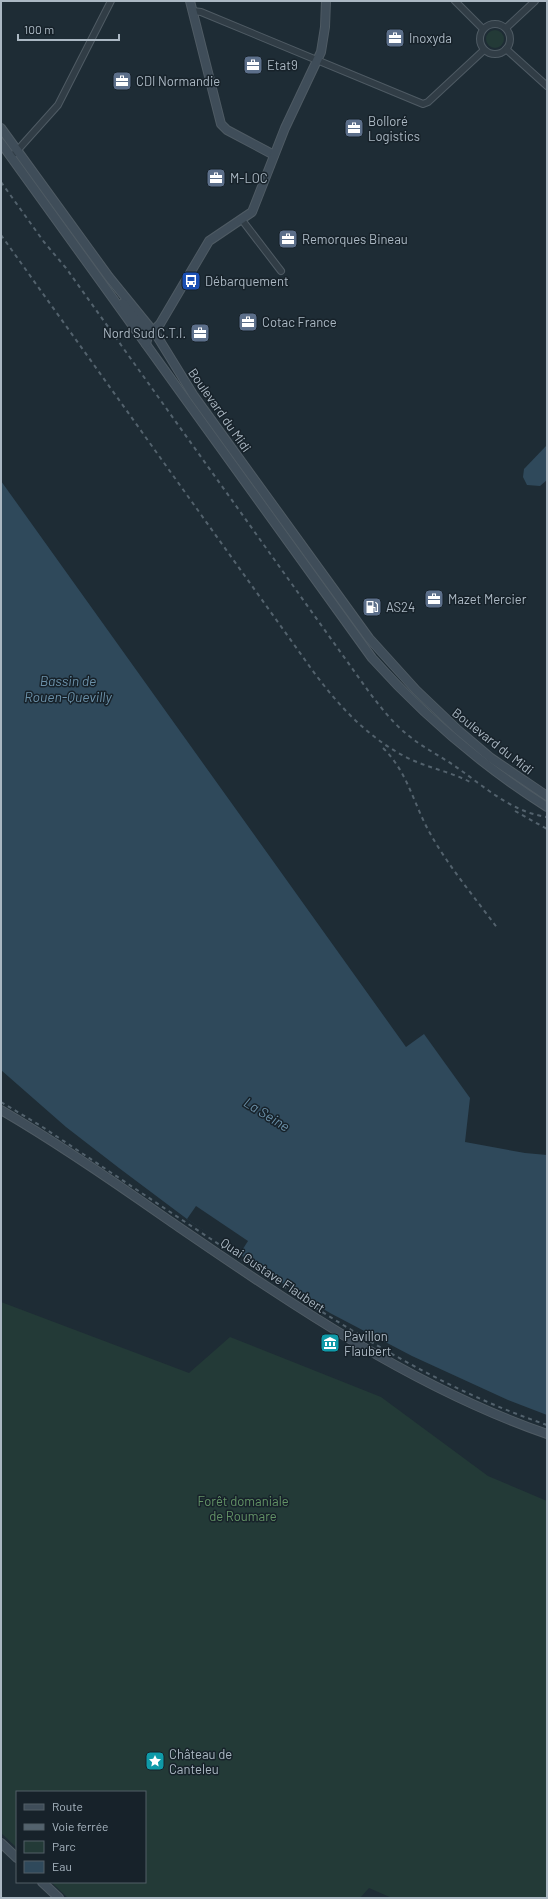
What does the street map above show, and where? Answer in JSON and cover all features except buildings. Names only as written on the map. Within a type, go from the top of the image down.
[{"type":"main road","points":[[190,1],[221,124],[226,130],[274,155]]},
{"type":"main road","points":[[149,337],[162,321],[205,246],[213,237],[252,212],[274,155],[317,61],[323,40],[326,1]]},
{"type":"main road","name":"Boulevard du Midi","points":[[1,128],[105,272],[369,654],[431,720],[487,766],[547,807]]},
{"type":"main road","name":"Boulevard du Midi","points":[[1,143],[95,273],[149,337],[194,396],[358,623],[383,655],[425,703],[431,720]]},
{"type":"main road","name":"Boulevard du Midi","points":[[369,654],[384,665],[425,703],[491,758],[547,796]]},
{"type":"main road","name":"Quai Gustave Flaubert","points":[[1,1110],[99,1172],[326,1325],[443,1391],[484,1411],[547,1434]]},
{"type":"main road","points":[[1,1843],[16,1857]]},
{"type":"main road","points":[[43,1883],[59,1898]]},
{"type":"street","points":[[11,157],[51,114],[62,98],[111,1]]},
{"type":"street","points":[[455,1],[483,29]]},
{"type":"street","points":[[506,28],[534,1]]},
{"type":"street","points":[[193,12],[201,12],[422,104],[428,102],[484,50]]},
{"type":"street","points":[[494,23],[506,28],[510,38],[506,49],[500,54],[493,54],[484,50],[480,37],[483,29],[494,23]]},
{"type":"street","points":[[506,49],[547,86]]},
{"type":"street","points":[[240,221],[281,271]]},
{"type":"green space","points":[[491,30],[499,30],[504,35],[502,46],[499,48],[491,48],[486,43],[486,35]]},
{"type":"green space","name":"Forêt domaniale de Roumare","points":[[1,1302],[189,1373],[230,1337],[381,1397],[488,1476],[547,1501],[547,1898],[392,1898],[369,1888],[360,1898],[68,1898],[52,1883],[146,1883],[146,1791],[16,1791],[16,1847],[1,1833]]},
{"type":"water","points":[[547,445],[547,480],[540,486],[527,485],[523,477],[524,469]]},
{"type":"water","points":[[1,481],[406,1047],[424,1034],[470,1098],[465,1142],[525,1153],[547,1155],[547,1415],[508,1400],[412,1356],[330,1313],[294,1291],[187,1219],[119,1168],[66,1127],[1,1070]]},
{"type":"pier","points":[[196,1206],[248,1241],[239,1255],[187,1219]]},
{"type":"railway","points":[[1,182],[44,242],[66,268],[384,711],[400,729],[413,739],[489,791],[522,810],[547,817]]},
{"type":"railway","points":[[1,235],[310,667],[342,707],[367,731],[395,751],[417,762],[455,775],[470,782]]},
{"type":"railway","points":[[383,748],[392,757],[405,778],[425,824],[438,847],[454,871],[498,929]]},
{"type":"railway","points":[[515,811],[547,829]]},
{"type":"railway","points":[[1,1102],[41,1126],[201,1233],[325,1314],[360,1335],[433,1376],[470,1394],[547,1425]]},
{"type":"place","name":"Inoxyda","points":[[395,38]]},
{"type":"place","name":"Etat9","points":[[253,65]]},
{"type":"place","name":"CDI Normandie","points":[[122,81]]},
{"type":"place","name":"Bolloré Logistics","points":[[354,128]]},
{"type":"place","name":"M-LOC","points":[[216,178]]},
{"type":"place","name":"Remorques Bineau","points":[[288,239]]},
{"type":"place","name":"Débarquement","points":[[191,281]]},
{"type":"place","name":"Cotac France","points":[[248,322]]},
{"type":"place","name":"Nord Sud C.T.I.","points":[[200,333]]},
{"type":"place","name":"Mazet Mercier","points":[[434,599]]},
{"type":"place","name":"AS24","points":[[372,607]]},
{"type":"place","name":"Pavillon Flaubert","points":[[330,1343]]},
{"type":"place","name":"Château de Canteleu","points":[[155,1761]]},
{"type":"water label","name":"Bassin de Rouen-Quevilly","points":[[68,688]]},
{"type":"water label","name":"La Seine","points":[[267,1114]]}]
